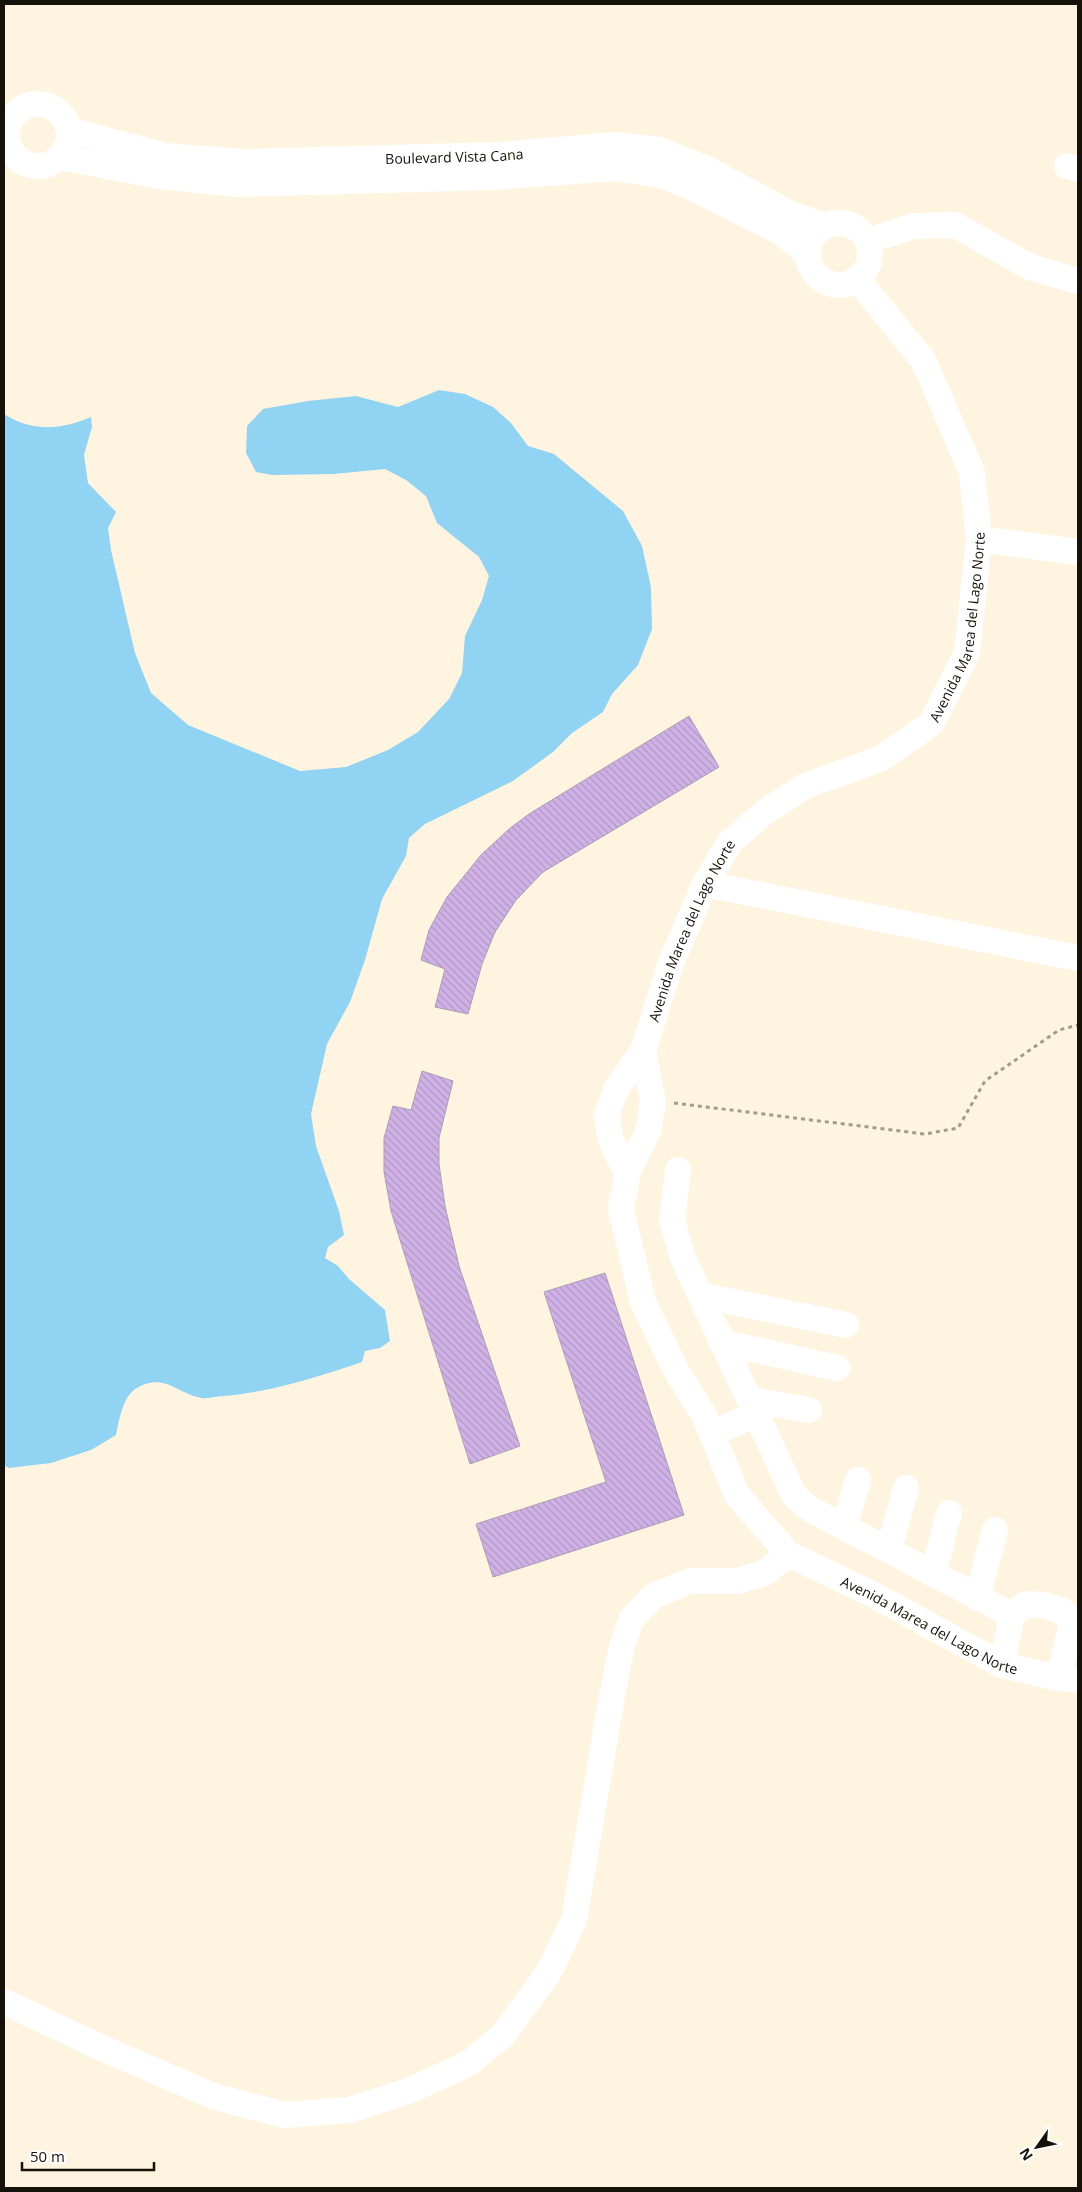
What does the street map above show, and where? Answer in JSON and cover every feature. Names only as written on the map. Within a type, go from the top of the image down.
[{"type":"street","points":[[42,103],[60,112],[66,120],[69,130],[69,140],[60,157],[45,166],[26,164],[18,159],[5,142],[9,112],[31,104],[42,103]]},
{"type":"street","name":"Boulevard Vista Cana","points":[[69,130],[166,156],[244,162],[499,155],[617,145],[659,150],[705,168],[791,214],[824,226]]},
{"type":"street","name":"Boulevard Vista Cana","points":[[60,157],[159,176],[236,184],[495,176],[617,168],[664,176],[697,190],[780,232],[808,254]]},
{"type":"street","points":[[834,223],[849,225],[862,233],[868,242],[870,262],[858,280],[839,286],[820,280],[814,273],[808,254],[812,237],[824,226],[834,223]]},
{"type":"street","points":[[868,242],[914,226],[954,225],[1030,267],[1078,281]]},
{"type":"street","name":"Avenida Marea del Lago Norte","points":[[628,1172],[618,1156],[610,1137],[607,1113],[616,1089],[643,1051],[672,964],[706,884],[730,842],[765,812],[805,786],[882,758],[931,724],[967,654],[979,539],[972,472],[923,360],[858,280]]},
{"type":"street","points":[[979,539],[1078,552]]},
{"type":"street","points":[[706,884],[1078,958]]},
{"type":"street","name":"Avenida Marea del Lago Norte","points":[[628,1172],[649,1129],[653,1100],[643,1051]]},
{"type":"street","points":[[678,1170],[672,1220],[683,1258],[794,1494],[810,1509],[1012,1615]]},
{"type":"street","points":[[4,2002],[102,2048],[213,2096],[284,2115],[350,2110],[411,2090],[470,2063],[503,2035],[549,1972],[574,1920],[612,1696],[622,1646],[632,1620],[653,1596],[690,1580],[736,1581],[765,1573],[788,1554],[737,1495],[704,1415],[677,1372],[643,1302],[621,1209],[628,1172]]},
{"type":"street","points":[[700,1295],[846,1325]]},
{"type":"street","points":[[721,1342],[837,1368]]},
{"type":"street","points":[[712,1433],[754,1407],[809,1410]]},
{"type":"street","points":[[844,1527],[858,1480]]},
{"type":"street","points":[[889,1549],[906,1488]]},
{"type":"street","points":[[933,1574],[949,1513]]},
{"type":"street","points":[[977,1598],[995,1530]]},
{"type":"street","name":"Avenida Marea del Lago Norte","points":[[788,1554],[872,1594],[1002,1665],[1068,1678]]},
{"type":"street","points":[[1002,1665],[1012,1615],[1025,1604],[1043,1605],[1063,1611],[1075,1624],[1068,1678]]},
{"type":"path","points":[[653,1100],[925,1134],[958,1128],[986,1082],[1059,1030],[1078,1025]]},
{"type":"water","points":[[439,390],[465,394],[493,407],[511,423],[528,446],[554,454],[623,511],[642,546],[651,587],[652,629],[638,665],[612,694],[603,712],[572,733],[553,752],[513,781],[425,824],[409,838],[406,856],[382,899],[365,960],[350,1002],[327,1044],[311,1114],[316,1146],[339,1211],[344,1235],[328,1247],[325,1258],[338,1266],[349,1279],[385,1310],[390,1341],[380,1348],[365,1351],[362,1362],[311,1378],[259,1391],[204,1398],[193,1396],[163,1383],[147,1384],[132,1391],[128,1396],[122,1409],[116,1435],[91,1450],[51,1463],[9,1468],[4,1465],[4,414],[25,424],[47,427],[69,425],[91,417],[92,427],[84,455],[88,483],[116,512],[108,528],[111,550],[135,653],[151,693],[188,725],[300,771],[346,767],[388,750],[418,732],[449,699],[462,673],[465,636],[482,600],[489,576],[479,557],[437,523],[426,496],[406,480],[385,469],[334,474],[272,475],[256,472],[246,453],[247,426],[263,409],[308,401],[356,396],[398,407]]},
{"type":"building","points":[[689,716],[719,767],[543,872],[516,900],[495,932],[482,964],[468,1014],[435,1007],[445,969],[421,960],[429,930],[447,897],[481,855],[509,829],[529,814]]},
{"type":"building","points":[[422,1071],[453,1081],[439,1138],[439,1164],[445,1206],[459,1266],[520,1446],[470,1464],[391,1211],[384,1172],[384,1138],[393,1106],[411,1110]]},
{"type":"building","points":[[605,1273],[684,1515],[493,1577],[476,1524],[606,1482],[544,1292]]}]
